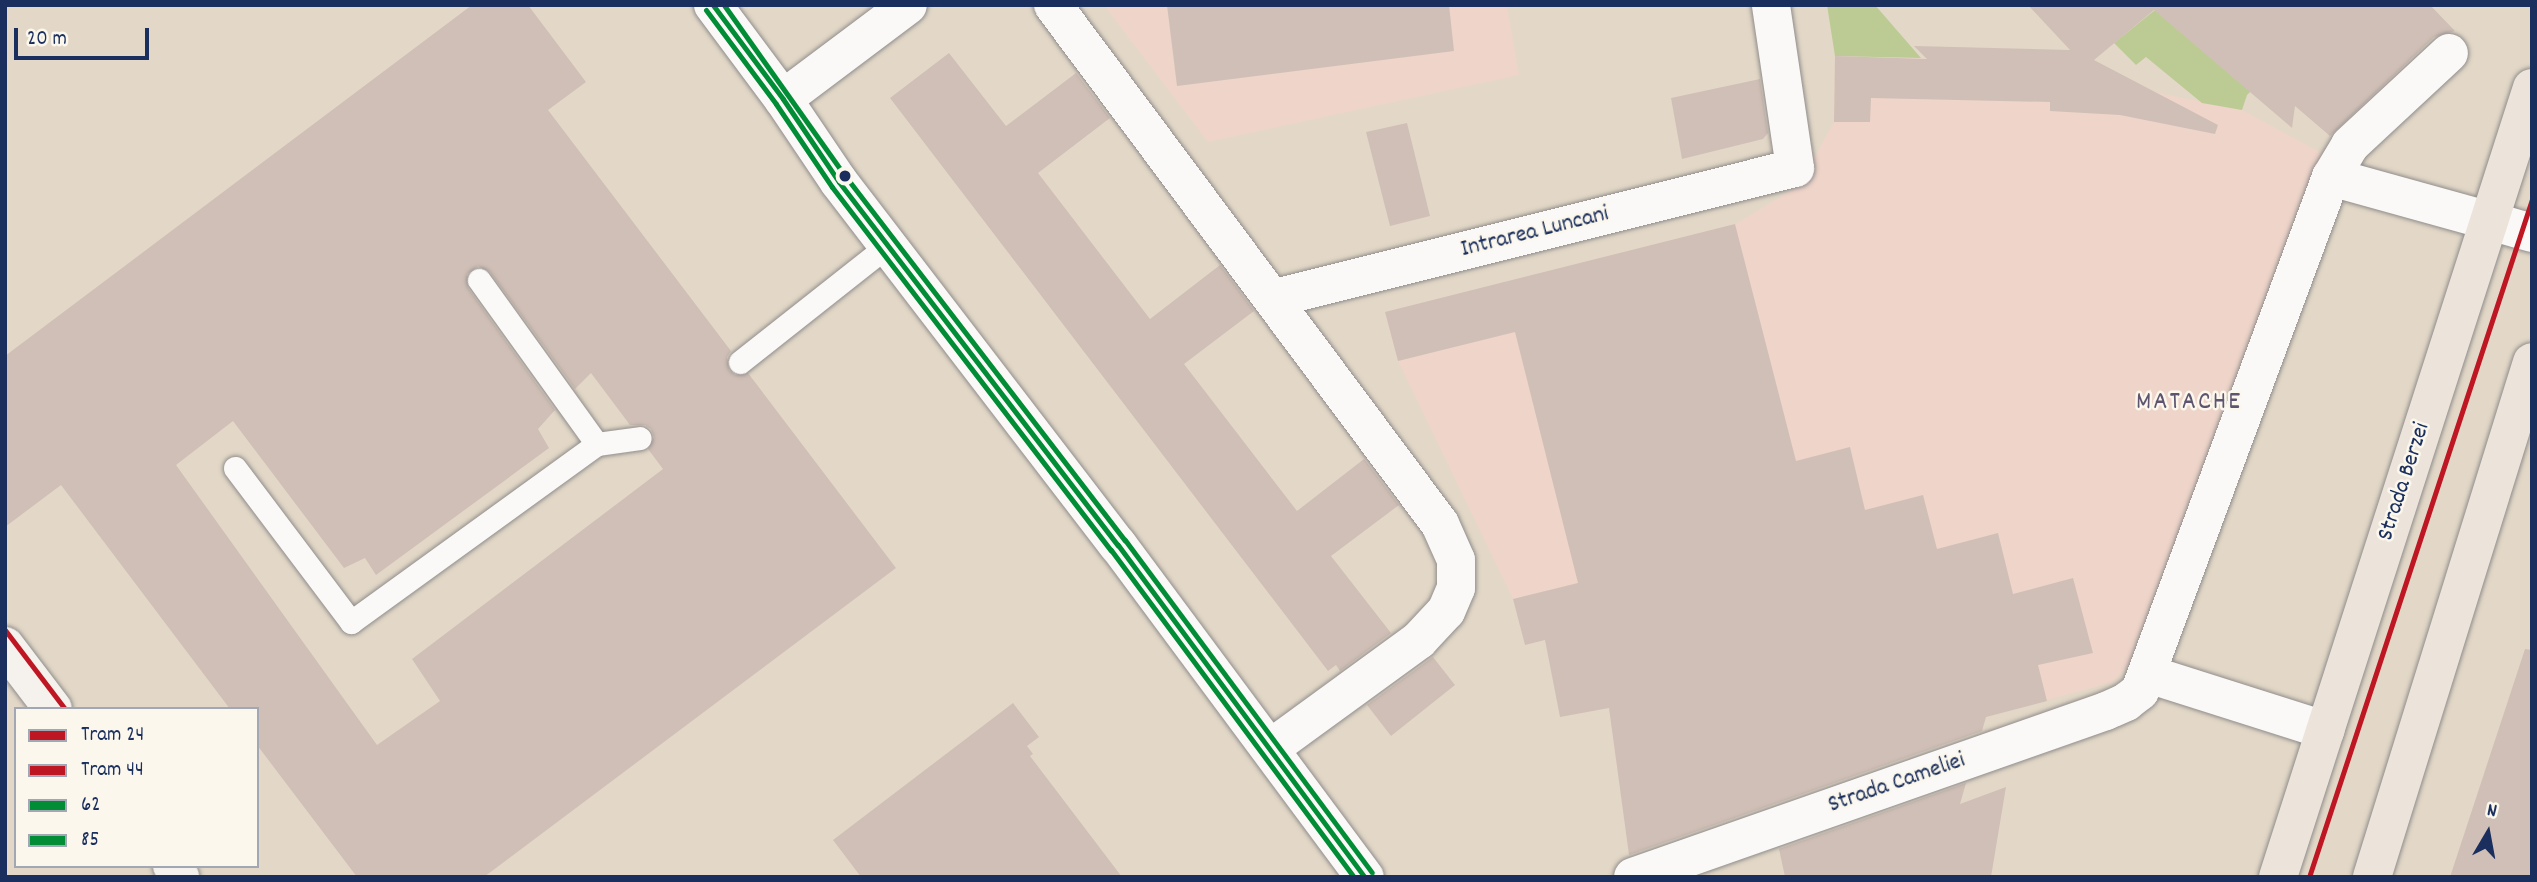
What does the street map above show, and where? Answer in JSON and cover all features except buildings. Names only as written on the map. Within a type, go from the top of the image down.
[{"type":"main road","name":"Strada Berzei","points":[[2278,877],[2532,88]]},
{"type":"main road","points":[[2372,877],[2532,362]]},
{"type":"main road","points":[[5,646],[51,707]]},
{"type":"street","points":[[713,5],[783,99],[839,181],[1271,748],[1365,877]]},
{"type":"street","points":[[783,99],[908,5]]},
{"type":"street","points":[[1053,5],[1275,298],[1440,523],[1456,560],[1456,588],[1446,611],[1419,640],[1271,748]]},
{"type":"street","name":"Intrarea Luncani","points":[[1275,298],[1795,168],[1771,5]]},
{"type":"street","name":"Strada Cameliei","points":[[1633,877],[2106,711],[2126,702],[2140,691],[2330,177],[2350,145],[2449,53]]},
{"type":"street","points":[[2330,177],[2532,233]]},
{"type":"street","points":[[2148,674],[2325,730]]},
{"type":"lane","points":[[740,362],[888,245]]},
{"type":"lane","points":[[479,280],[597,444]]},
{"type":"lane","points":[[235,468],[351,622],[597,444],[640,438]]},
{"type":"shaded area","points":[[1104,5],[1507,5],[1519,75],[1208,142]]},
{"type":"shaded area","points":[[1944,47],[2005,48],[2005,58],[2140,84],[2158,93],[2242,110],[2325,155],[2137,656],[2113,682],[1986,717],[1884,554],[1525,645],[1513,599],[1398,361],[1385,312],[1736,224],[1798,186],[1834,122],[1835,56],[1944,59]]},
{"type":"green space","points":[[1827,5],[1875,5],[1921,58],[1835,56]]},
{"type":"green space","points":[[2155,10],[2254,88],[2247,95],[2242,110],[2202,103],[2146,57],[2136,65],[2114,43]]},
{"type":"tram line","name":"24","points":[[2309,877],[2532,199]]},
{"type":"tram line","name":"44","points":[[5,630],[63,707]]},
{"type":"transit line","name":"62","points":[[713,5],[783,99],[839,182],[1118,545],[1365,877]]},
{"type":"transit line","points":[[724,5],[846,177],[1125,540],[1372,872]]},
{"type":"transit line","name":"85","points":[[706,10],[776,104],[832,187],[1111,550],[1354,877]]},
{"type":"district","name":"MATACHE","points":[[2189,403]]}]
